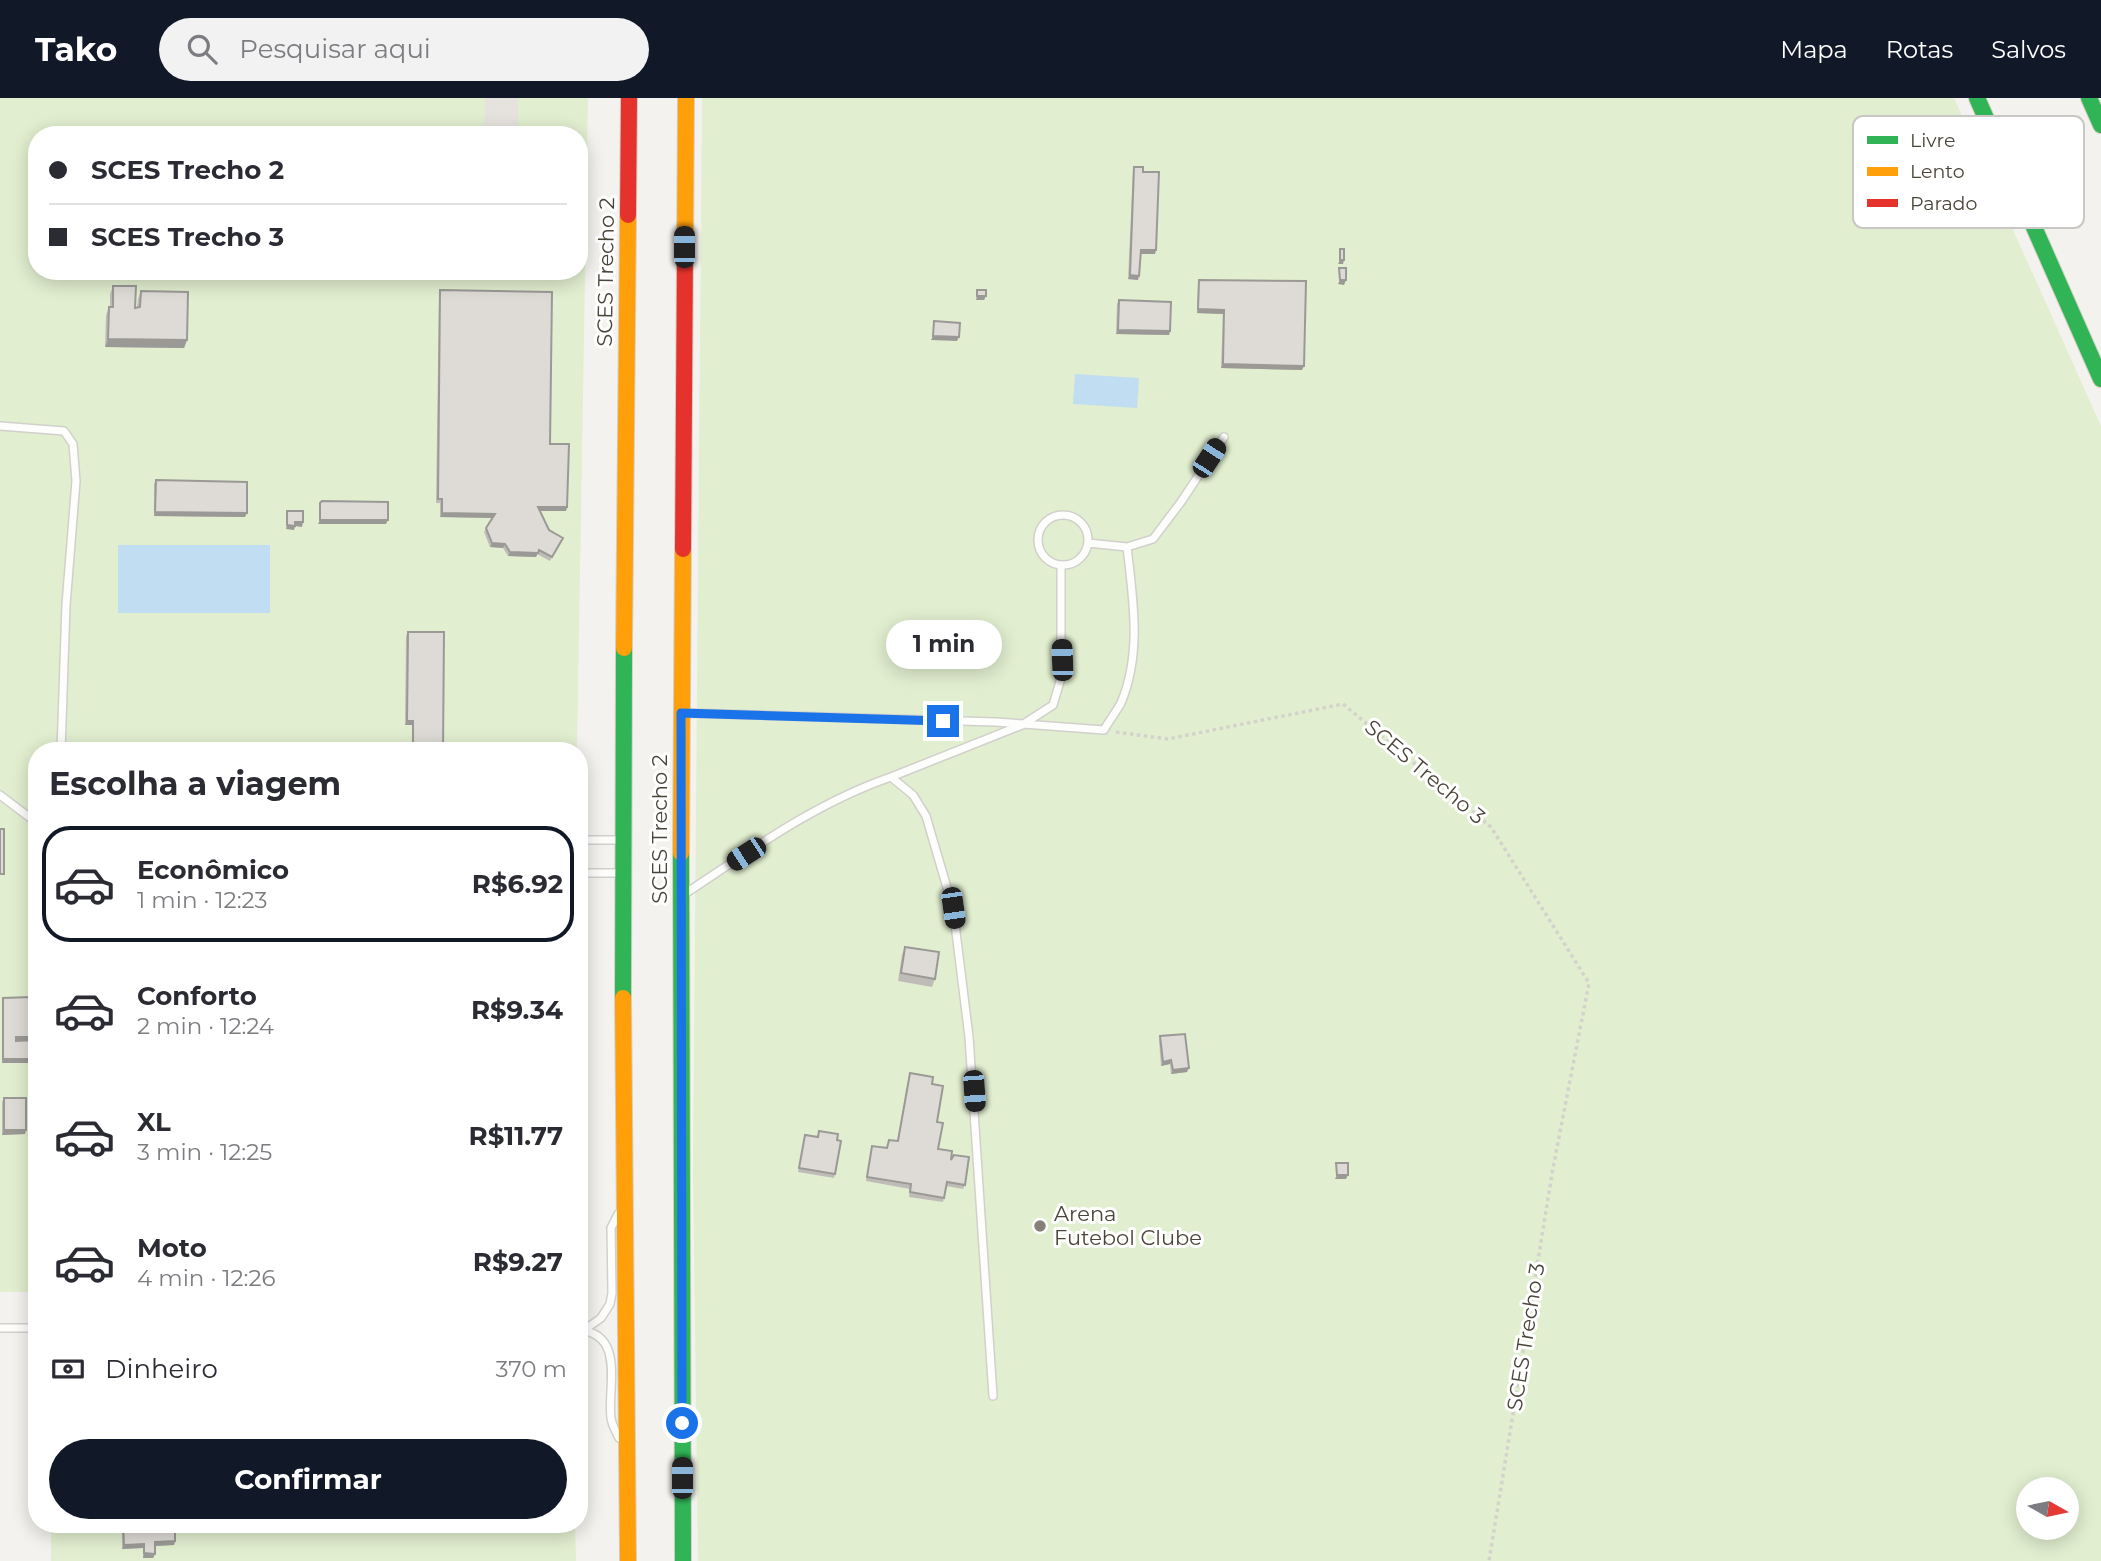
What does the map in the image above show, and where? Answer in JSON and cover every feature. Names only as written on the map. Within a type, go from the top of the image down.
[{"type":"main road","name":"SCES Trecho 2","points":[[628,1561],[622,840],[629,98]]},
{"type":"main road","name":"SCES Trecho 2","points":[[683,1561],[681,713],[686,98]]},
{"type":"main road","points":[[1977,98],[1985,116]]},
{"type":"main road","points":[[2089,98],[2101,125]]},
{"type":"main road","points":[[2034,228],[2101,379]]},
{"type":"lane","points":[[0,426],[64,431],[73,444],[76,481],[66,605],[61,742]]},
{"type":"lane","points":[[1088,542],[1127,547],[1153,539],[1224,437]]},
{"type":"lane","points":[[1065,515],[1082,524],[1088,542],[1079,560],[1061,566],[1043,557],[1038,538],[1046,521],[1065,515]]},
{"type":"lane","points":[[681,713],[1104,730],[1121,702],[1131,665],[1136,622],[1127,547]]},
{"type":"lane","points":[[681,897],[789,825],[833,802],[1022,725],[1053,705],[1061,678],[1061,566]]},
{"type":"lane","points":[[891,777],[913,795],[926,816],[953,908],[969,1037],[993,1396]]},
{"type":"lane","points":[[0,795],[28,816]]},
{"type":"lane","points":[[588,840],[622,840]]},
{"type":"lane","points":[[588,873],[622,873]]},
{"type":"lane","name":"SCES Trecho 2","points":[[588,1326],[601,1318],[610,1304],[611,1228],[625,1202]]},
{"type":"lane","points":[[0,1328],[28,1328]]},
{"type":"lane","name":"SCES Trecho 2","points":[[588,1333],[606,1343],[611,1355],[611,1420],[627,1454]]},
{"type":"path","name":"SCES Trecho 3","points":[[1104,730],[1168,739],[1343,704],[1491,827],[1588,983],[1553,1168],[1489,1561]]},
{"type":"green space","points":[[0,98],[588,98],[588,126],[28,126],[28,280],[585,280],[577,742],[28,742],[28,1292],[0,1292]]},
{"type":"green space","points":[[702,98],[1954,98],[1962,116],[1853,116],[1853,228],[2012,228],[2101,426],[2101,1561],[698,1561],[693,1173]]},
{"type":"green space","points":[[51,1533],[575,1533],[576,1561],[51,1561]]},
{"type":"shaded area","points":[[485,98],[518,98],[518,126],[484,126]]},
{"type":"water","points":[[1075,374],[1139,378],[1137,408],[1073,404]]},
{"type":"water","points":[[118,545],[270,545],[270,613],[118,613]]},
{"type":"building","points":[[1134,167],[1143,167],[1143,172],[1159,172],[1156,250],[1141,250],[1139,276],[1130,275]]},
{"type":"building","points":[[1340,249],[1344,249],[1344,260],[1340,260]]},
{"type":"building","points":[[1339,268],[1346,268],[1346,280],[1340,280]]},
{"type":"building","points":[[1199,280],[1306,281],[1304,366],[1223,364],[1224,310],[1198,309]]},
{"type":"building","points":[[113,286],[136,286],[135,308],[140,307],[141,291],[188,292],[187,340],[108,339]]},
{"type":"building","points":[[440,290],[552,292],[550,444],[569,444],[567,507],[538,507],[549,530],[563,538],[552,557],[539,550],[538,553],[510,552],[505,544],[492,543],[486,528],[495,514],[442,513],[442,499],[438,499]]},
{"type":"building","points":[[977,290],[986,290],[986,296],[977,296]]},
{"type":"building","points":[[1119,300],[1171,302],[1170,331],[1118,330]]},
{"type":"building","points":[[934,321],[960,323],[959,337],[933,336]]},
{"type":"building","points":[[156,480],[247,482],[247,513],[155,512]]},
{"type":"building","points":[[322,501],[388,502],[388,520],[320,520]]},
{"type":"building","points":[[287,511],[303,511],[303,522],[295,522],[295,526],[287,525]]},
{"type":"building","points":[[408,632],[444,632],[443,742],[413,742],[413,721],[407,721]]},
{"type":"building","points":[[0,829],[4,829],[4,874],[0,874]]},
{"type":"building","points":[[905,947],[939,952],[935,979],[901,973]]},
{"type":"building","points":[[28,997],[28,1037],[16,1037],[16,1041],[28,1040],[28,1059],[3,1059],[3,998]]},
{"type":"building","points":[[1185,1034],[1189,1068],[1173,1070],[1171,1060],[1163,1062],[1160,1036]]},
{"type":"building","points":[[910,1073],[933,1077],[932,1084],[943,1086],[937,1122],[943,1123],[938,1149],[952,1151],[951,1160],[954,1155],[969,1157],[965,1185],[947,1182],[944,1198],[910,1192],[911,1184],[867,1177],[872,1146],[887,1148],[889,1140],[898,1141]]},
{"type":"building","points":[[4,1098],[26,1098],[26,1130],[4,1130]]},
{"type":"building","points":[[819,1131],[838,1134],[837,1140],[841,1141],[835,1174],[799,1168],[805,1135],[818,1137]]},
{"type":"building","points":[[1336,1163],[1348,1163],[1348,1175],[1337,1175]]},
{"type":"building","points":[[123,1533],[175,1533],[175,1541],[155,1542],[155,1554],[144,1553],[144,1544],[124,1545]]},
{"type":"traffic: fast","points":[[1977,98],[1985,116]]},
{"type":"traffic: fast","points":[[2089,98],[2101,125]]},
{"type":"traffic: fast","points":[[2034,228],[2101,379]]},
{"type":"traffic: fast","points":[[623,998],[624,648]]},
{"type":"traffic: fast","points":[[681,853],[683,1561]]},
{"type":"traffic: slow","points":[[685,252],[686,98]]},
{"type":"traffic: slow","points":[[624,648],[628,215]]},
{"type":"traffic: slow","points":[[681,853],[683,549]]},
{"type":"traffic: slow","points":[[623,998],[628,1561]]},
{"type":"traffic: jam","points":[[628,215],[629,98]]},
{"type":"traffic: jam","points":[[683,549],[685,252]]},
{"type":"place","name":"Arena Futebol Clube","points":[[1040,1226]]},
{"type":"route","points":[[682,1423],[681,713],[943,721]]}]
